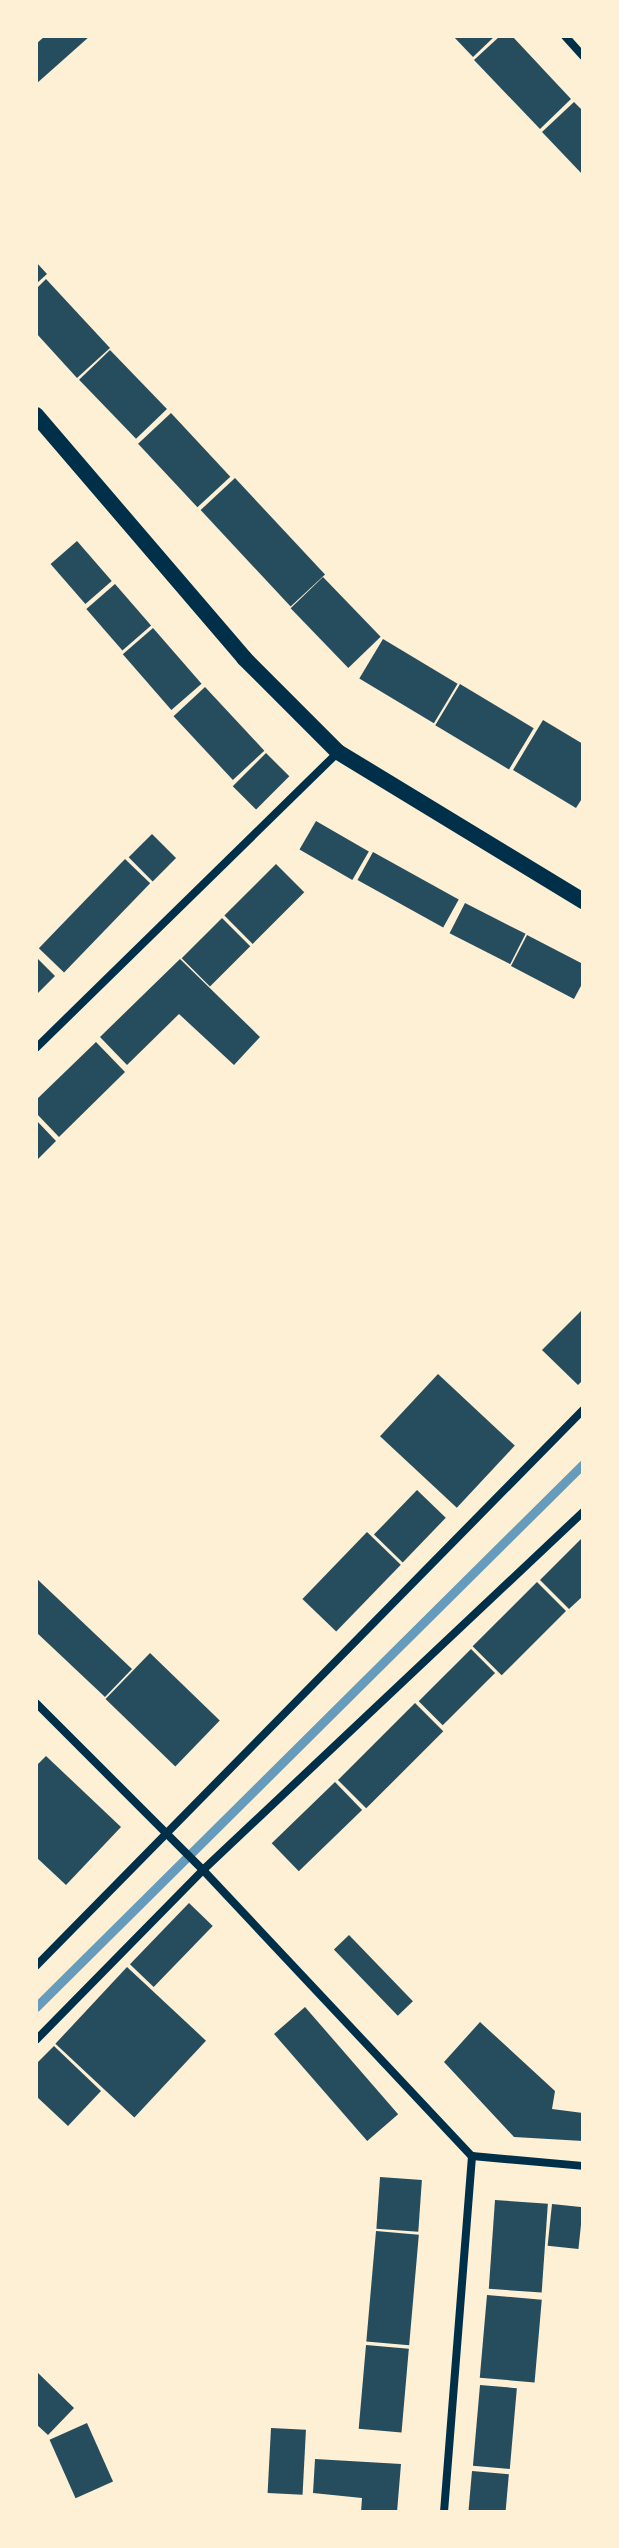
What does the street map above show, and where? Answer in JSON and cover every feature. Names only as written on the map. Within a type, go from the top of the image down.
[{"type":"main road","points":[[36,415],[244,658],[338,752],[583,901]]},
{"type":"street","points":[[565,36],[583,56]]},
{"type":"street","points":[[36,1048],[338,752]]},
{"type":"street","points":[[36,1966],[583,1410]]},
{"type":"street","points":[[36,2040],[201,1869],[583,1512]]},
{"type":"street","points":[[36,1703],[201,1869],[472,2156],[583,2166]]},
{"type":"street","points":[[444,2512],[472,2156]]},
{"type":"building","points":[[45,36],[90,36],[36,84],[36,44]]},
{"type":"building","points":[[453,36],[495,36],[473,57]]},
{"type":"building","points":[[500,36],[512,36],[571,99],[540,129],[474,60]]},
{"type":"building","points":[[574,102],[583,111],[583,175],[542,132]]},
{"type":"building","points":[[36,262],[47,274],[36,284]]},
{"type":"building","points":[[46,279],[110,348],[77,378],[36,333],[36,289]]},
{"type":"building","points":[[110,350],[167,409],[136,439],[79,380]]},
{"type":"building","points":[[171,413],[230,477],[197,507],[138,444]]},
{"type":"building","points":[[235,478],[325,575],[291,607],[201,510]]},
{"type":"building","points":[[77,541],[112,581],[85,604],[51,564]]},
{"type":"building","points":[[323,577],[381,637],[348,668],[291,608]]},
{"type":"building","points":[[115,584],[151,626],[122,650],[86,609]]},
{"type":"building","points":[[153,628],[202,684],[171,710],[123,654]]},
{"type":"building","points":[[383,639],[458,684],[434,723],[359,678]]},
{"type":"building","points":[[460,684],[534,728],[509,769],[435,725]]},
{"type":"building","points":[[205,687],[264,751],[233,780],[174,716]]},
{"type":"building","points":[[543,720],[583,744],[583,797],[576,808],[513,770]]},
{"type":"building","points":[[266,753],[289,776],[256,810],[233,786]]},
{"type":"building","points":[[316,821],[369,852],[352,880],[300,850]]},
{"type":"building","points":[[152,834],[176,858],[153,881],[129,857]]},
{"type":"building","points":[[373,852],[459,900],[443,927],[357,880]]},
{"type":"building","points":[[125,859],[150,883],[64,973],[39,948]]},
{"type":"building","points":[[276,864],[304,892],[253,944],[224,916]]},
{"type":"building","points":[[465,903],[526,934],[510,964],[450,933]]},
{"type":"building","points":[[222,918],[250,946],[210,987],[182,958]]},
{"type":"building","points":[[527,935],[583,964],[583,982],[574,999],[511,966]]},
{"type":"building","points":[[36,957],[55,976],[36,995]]},
{"type":"building","points":[[180,959],[260,1037],[234,1065],[179,1014],[127,1065],[100,1037]]},
{"type":"building","points":[[96,1042],[125,1072],[59,1137],[36,1113],[36,1100]]},
{"type":"building","points":[[36,1120],[56,1141],[36,1161]]},
{"type":"building","points":[[583,1309],[583,1380],[578,1385],[542,1350]]},
{"type":"building","points":[[438,1374],[515,1446],[457,1508],[380,1436]]},
{"type":"building","points":[[417,1490],[446,1518],[403,1562],[374,1535]]},
{"type":"building","points":[[367,1532],[401,1565],[336,1632],[302,1599]]},
{"type":"building","points":[[583,1537],[583,1596],[569,1609],[540,1580]]},
{"type":"building","points":[[36,1578],[132,1669],[105,1697],[36,1632]]},
{"type":"building","points":[[537,1582],[566,1611],[502,1675],[473,1646]]},
{"type":"building","points":[[471,1649],[495,1673],[443,1725],[419,1701]]},
{"type":"building","points":[[150,1653],[220,1720],[175,1766],[106,1699]]},
{"type":"building","points":[[415,1703],[443,1731],[366,1808],[338,1780]]},
{"type":"building","points":[[46,1756],[121,1827],[66,1885],[36,1857],[36,1766]]},
{"type":"building","points":[[335,1782],[362,1810],[299,1871],[272,1843]]},
{"type":"building","points":[[189,1903],[213,1926],[154,1987],[130,1964]]},
{"type":"building","points":[[349,1935],[413,2001],[398,2016],[334,1950]]},
{"type":"building","points":[[127,1967],[206,2041],[134,2117],[55,2044]]},
{"type":"building","points":[[305,2007],[398,2114],[367,2141],[274,2034]]},
{"type":"building","points":[[480,2022],[555,2091],[552,2109],[583,2113],[583,2141],[514,2137],[444,2062]]},
{"type":"building","points":[[54,2046],[101,2091],[68,2126],[36,2096],[36,2064]]},
{"type":"building","points":[[380,2177],[422,2180],[418,2232],[376,2229]]},
{"type":"building","points":[[495,2200],[548,2204],[542,2292],[489,2289]]},
{"type":"building","points":[[552,2204],[583,2207],[578,2249],[548,2246]]},
{"type":"building","points":[[376,2231],[419,2235],[409,2345],[366,2342]]},
{"type":"building","points":[[487,2295],[542,2300],[535,2382],[480,2378]]},
{"type":"building","points":[[366,2345],[409,2349],[402,2432],[359,2429]]},
{"type":"building","points":[[36,2371],[74,2408],[48,2435],[36,2424]]},
{"type":"building","points":[[480,2385],[517,2388],[510,2469],[473,2466]]},
{"type":"building","points":[[87,2423],[113,2481],[76,2498],[50,2440]]},
{"type":"building","points":[[271,2428],[306,2430],[303,2495],[268,2493]]},
{"type":"building","points":[[315,2459],[401,2464],[397,2512],[361,2512],[362,2498],[313,2493]]},
{"type":"building","points":[[472,2471],[509,2474],[506,2512],[468,2512]]},
{"type":"waterway","points":[[36,2007],[583,1464]]}]
